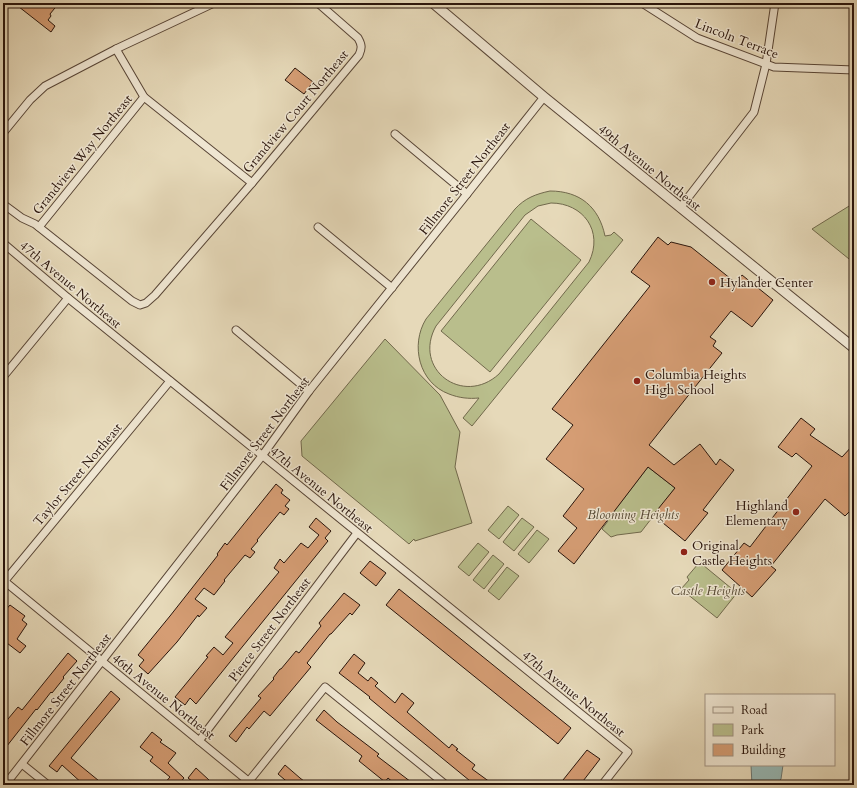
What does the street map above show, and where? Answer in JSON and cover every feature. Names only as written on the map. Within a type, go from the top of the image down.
[{"type":"street","points":[[3,133],[30,100],[45,86],[116,49],[214,3]]},
{"type":"street","name":"Grandview Court Northeast","points":[[116,49],[144,97],[252,183],[359,55],[362,49],[358,38],[318,3]]},
{"type":"street","name":"49th Avenue Northeast","points":[[433,3],[544,97],[854,348]]},
{"type":"street","name":"Lincoln Terrace","points":[[642,3],[697,38],[774,67],[854,70]]},
{"type":"street","points":[[680,208],[754,112],[766,64],[775,3]]},
{"type":"street","name":"Grandview Way Northeast","points":[[39,226],[144,97]]},
{"type":"street","name":"Fillmore Street Northeast","points":[[6,785],[262,456],[310,391],[544,97]]},
{"type":"street","points":[[395,134],[467,194]]},
{"type":"street","name":"Grandview Way Northeast","points":[[3,204],[22,218],[39,226],[123,294],[140,305],[146,303],[155,295],[252,183]]},
{"type":"street","points":[[318,227],[392,288]]},
{"type":"street","name":"47th Avenue Northeast","points":[[3,243],[262,456],[628,752],[602,785]]},
{"type":"street","points":[[3,377],[68,298]]},
{"type":"street","points":[[236,330],[310,391]]},
{"type":"street","name":"Taylor Street Northeast","points":[[4,582],[170,381]]},
{"type":"street","name":"Pierce Street Northeast","points":[[199,741],[357,533]]},
{"type":"street","name":"46th Avenue Northeast","points":[[4,582],[251,783]]},
{"type":"street","points":[[251,783],[325,687],[446,785]]},
{"type":"street","points":[[22,764],[48,785]]},
{"type":"green space","points":[[550,191],[570,194],[579,198],[593,209],[602,226],[605,236],[611,235],[614,232],[623,240],[472,426],[463,418],[479,398],[464,398],[449,394],[439,389],[430,381],[420,362],[418,351],[421,329],[426,319],[515,209],[527,199]],"holes":[[[551,203],[562,204],[581,213],[588,221],[594,240],[593,251],[589,262],[499,374],[485,383],[471,386],[457,385],[445,378],[436,369],[431,356],[430,342],[436,326],[525,215],[538,206]]]},
{"type":"green space","points":[[854,203],[854,263],[812,229]]},
{"type":"green space","points":[[531,219],[581,260],[490,372],[441,331]]},
{"type":"green space","points":[[385,339],[440,395],[460,432],[455,467],[472,523],[415,541],[414,539],[409,544],[302,456],[301,441]]},
{"type":"green space","name":"Blooming Heights","points":[[648,467],[675,488],[641,532],[611,537],[602,529],[608,521],[607,520]]},
{"type":"green space","points":[[508,506],[519,515],[499,539],[488,530]]},
{"type":"green space","points":[[522,518],[534,527],[514,551],[503,542]]},
{"type":"green space","points":[[537,530],[549,539],[529,563],[518,554]]},
{"type":"green space","points":[[478,543],[489,552],[469,576],[458,567]]},
{"type":"green space","points":[[493,555],[504,564],[484,589],[473,580]]},
{"type":"green space","name":"Castle Heights","points":[[698,564],[699,566],[703,565],[737,593],[717,618],[681,589],[689,580],[687,577]]},
{"type":"green space","points":[[507,567],[519,576],[499,600],[488,591]]},
{"type":"water","points":[[751,766],[783,766],[781,779],[776,785],[752,785]]},
{"type":"building","points":[[14,3],[59,3],[50,14],[51,16],[48,20],[55,26],[51,32]]},
{"type":"building","points":[[295,68],[313,82],[304,94],[285,80]]},
{"type":"building","name":"Columbia Heights High School","points":[[658,237],[668,245],[671,242],[691,247],[736,283],[742,275],[773,300],[752,327],[731,311],[710,337],[716,341],[713,346],[722,353],[649,445],[674,465],[700,444],[716,465],[720,459],[734,470],[703,510],[708,513],[685,541],[654,514],[675,488],[648,467],[574,564],[558,551],[577,528],[563,516],[584,489],[546,459],[573,425],[552,409],[650,286],[631,272]]},
{"type":"building","name":"Highland Elementary","points":[[801,418],[815,429],[810,435],[842,457],[854,444],[854,507],[845,516],[825,499],[771,566],[776,570],[752,597],[722,570],[744,543],[750,547],[812,466],[796,453],[792,457],[778,447]]},
{"type":"building","points":[[276,484],[283,490],[281,493],[290,500],[285,506],[289,509],[284,515],[280,512],[251,549],[255,552],[250,558],[245,555],[224,580],[225,581],[214,595],[204,588],[195,599],[207,608],[199,617],[198,615],[177,642],[148,674],[139,666],[144,660],[138,655],[218,555],[217,554],[225,543],[227,545]]},
{"type":"building","points":[[316,518],[331,531],[325,538],[328,541],[196,704],[190,698],[185,705],[175,697],[208,657],[206,656],[214,647],[223,655],[233,643],[225,637],[279,572],[274,568],[280,559],[284,563],[301,543],[308,548],[319,535],[309,527]]},
{"type":"building","points":[[370,561],[386,573],[376,586],[360,573]]},
{"type":"building","points":[[399,589],[571,728],[558,744],[386,605]]},
{"type":"building","points":[[344,593],[360,605],[352,615],[350,613],[330,634],[307,663],[311,667],[270,716],[264,711],[249,729],[247,727],[236,742],[229,736],[261,698],[258,696],[274,679],[273,678],[280,669],[296,651],[299,653],[321,626],[319,623]]},
{"type":"building","points":[[10,605],[25,616],[22,620],[27,624],[17,639],[26,646],[20,653],[3,640],[3,613]]},
{"type":"building","points":[[68,653],[77,661],[3,751],[3,725],[18,707],[22,710]]},
{"type":"building","points":[[354,654],[365,663],[358,673],[368,681],[371,677],[378,683],[375,686],[395,703],[402,693],[414,703],[407,712],[449,748],[452,744],[458,749],[456,750],[475,765],[472,769],[494,785],[475,785],[339,673]]},
{"type":"building","points":[[111,691],[120,699],[71,758],[104,785],[84,785],[62,765],[57,772],[49,766]]},
{"type":"building","points":[[324,710],[337,722],[379,754],[377,756],[415,785],[396,785],[388,778],[385,782],[359,761],[362,756],[316,720]]},
{"type":"building","points":[[152,732],[162,740],[160,742],[176,753],[168,763],[184,778],[178,785],[163,785],[170,777],[150,761],[153,757],[140,747]]},
{"type":"building","points":[[587,750],[600,759],[580,785],[559,785]]},
{"type":"building","points":[[285,765],[309,785],[291,785],[278,774]]},
{"type":"building","points":[[196,768],[209,780],[205,785],[197,785],[188,778]]},
{"type":"place","name":"Hylander Center","points":[[712,282]]},
{"type":"place","name":"Columbia Heights High School","points":[[637,381]]},
{"type":"place","name":"Highland Elementary","points":[[796,512]]},
{"type":"place","name":"Original Castle Heights","points":[[684,552]]}]
